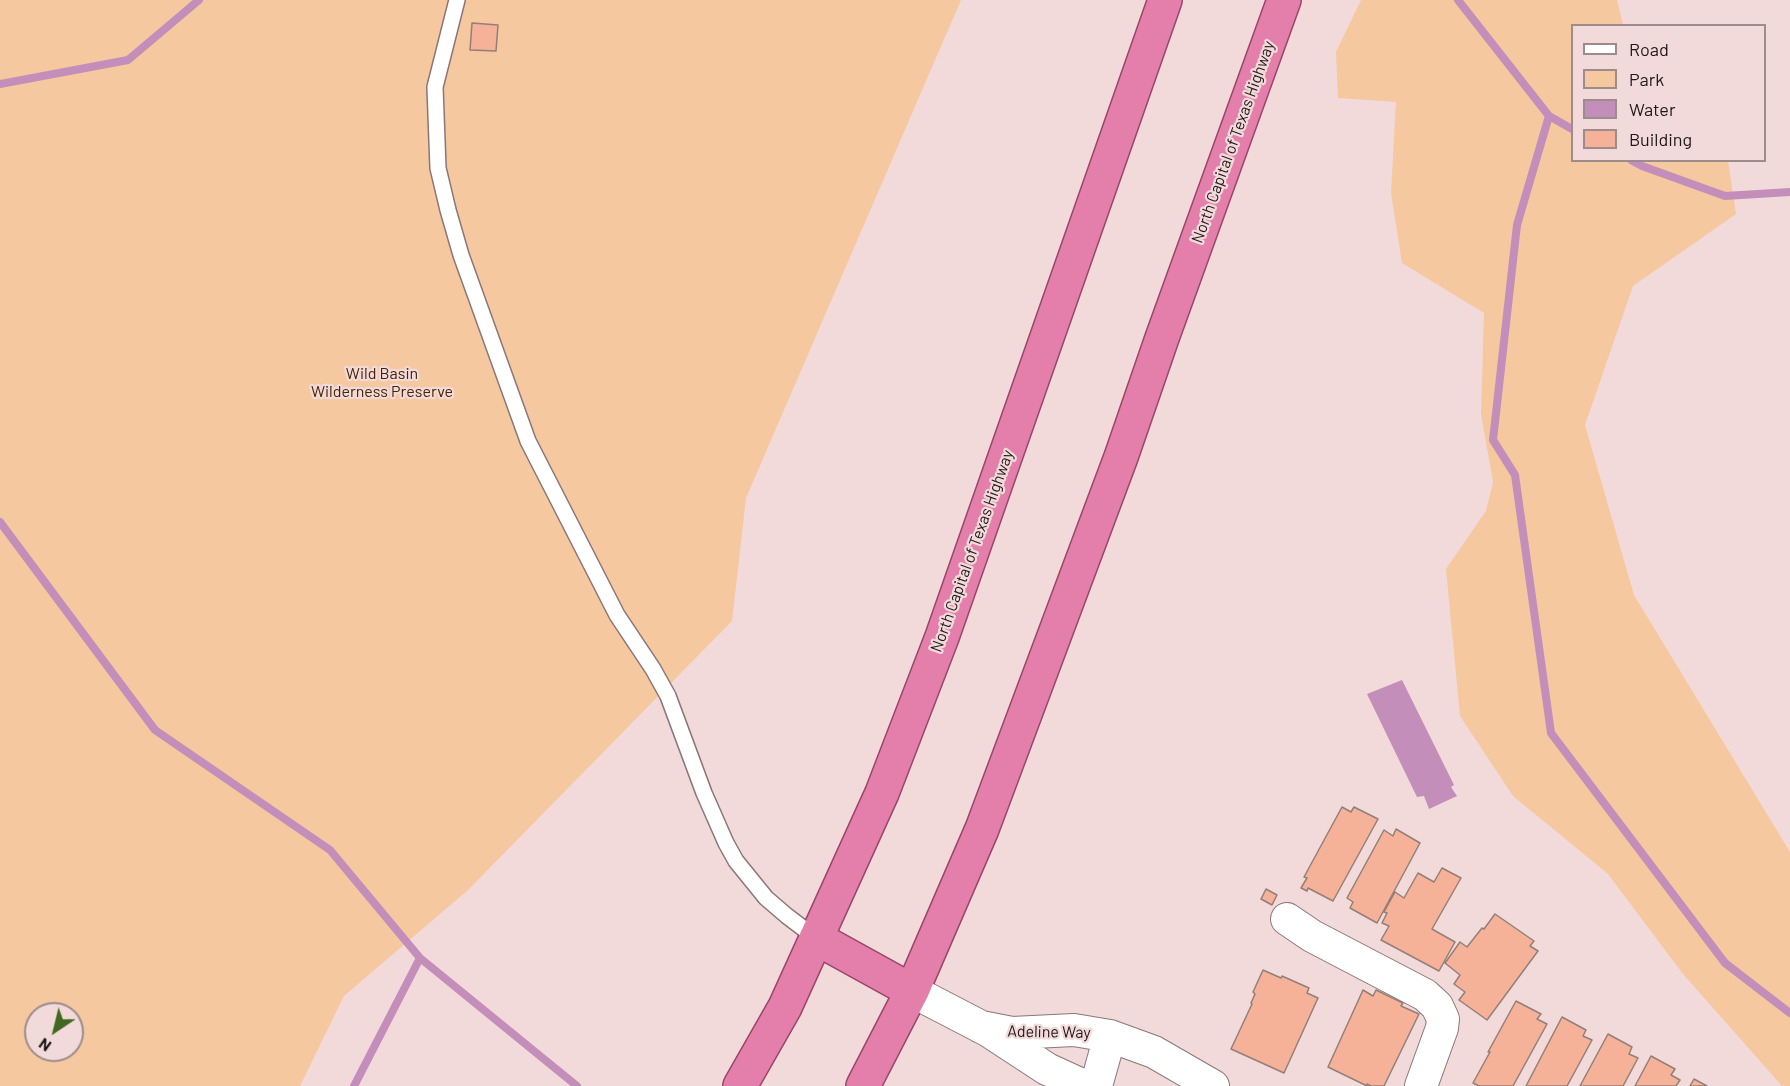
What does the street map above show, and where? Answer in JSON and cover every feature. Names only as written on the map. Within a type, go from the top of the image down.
[{"type":"highway","name":"North Capital of Texas Highway","points":[[740,1086],[785,1006],[882,793],[942,637],[1165,0]]},
{"type":"highway","name":"North Capital of Texas Highway","points":[[863,1086],[912,991],[982,829],[1121,457],[1284,0]]},
{"type":"highway","points":[[816,938],[912,991]]},
{"type":"street","points":[[1287,919],[1312,936],[1425,995],[1437,1006],[1443,1018],[1442,1028],[1421,1086]]},
{"type":"street","name":"Adeline Way","points":[[912,991],[981,1027],[1040,1065],[1084,1086]]},
{"type":"street","name":"Adeline Way","points":[[981,1027],[1012,1033],[1074,1030],[1110,1035],[1154,1052],[1213,1086]]},
{"type":"street","points":[[1096,1086],[1110,1035]]},
{"type":"lane","points":[[457,0],[435,87],[438,168],[461,255],[528,441],[617,615],[668,696],[704,794],[726,843],[766,898],[816,938]]},
{"type":"green space","name":"Wild Basin Wilderness Preserve","points":[[0,0],[961,0],[746,498],[732,621],[468,890],[344,996],[300,1086],[0,1086]]},
{"type":"green space","points":[[1361,0],[1617,0],[1623,24],[1571,24],[1571,162],[1728,162],[1736,214],[1633,286],[1585,425],[1634,595],[1790,852],[1790,1086],[1782,1086],[1683,974],[1608,874],[1513,796],[1460,716],[1446,569],[1486,511],[1493,482],[1481,414],[1484,313],[1402,263],[1391,193],[1396,102],[1338,98],[1336,52]]},
{"type":"water","points":[[1402,680],[1454,785],[1451,787],[1457,796],[1429,809],[1424,796],[1417,797],[1367,694]]},
{"type":"building","points":[[472,23],[498,25],[496,51],[470,50]]},
{"type":"building","points":[[1342,807],[1351,812],[1354,807],[1378,819],[1333,901],[1308,888],[1307,891],[1301,888],[1307,878],[1304,877]]},
{"type":"building","points":[[1396,829],[1420,843],[1377,923],[1350,908],[1353,902],[1347,898],[1384,830],[1393,836]]},
{"type":"building","points":[[1442,868],[1461,878],[1432,929],[1455,942],[1439,971],[1381,940],[1389,926],[1382,923],[1387,913],[1384,912],[1395,892],[1404,898],[1418,873],[1434,882]]},
{"type":"building","points":[[1266,889],[1277,895],[1272,905],[1261,899]]},
{"type":"building","points":[[1495,914],[1534,941],[1530,946],[1538,951],[1487,1020],[1459,1000],[1465,992],[1454,984],[1460,975],[1445,963],[1460,942],[1467,947]]},
{"type":"building","points":[[1263,970],[1309,988],[1307,993],[1318,998],[1284,1073],[1231,1049],[1252,1004],[1255,994],[1253,992]]},
{"type":"building","points":[[1363,990],[1373,996],[1376,990],[1403,1003],[1401,1006],[1419,1014],[1384,1086],[1367,1084],[1367,1086],[1328,1067]]},
{"type":"building","points":[[1516,1001],[1541,1014],[1537,1019],[1547,1024],[1513,1086],[1479,1086],[1473,1083]]},
{"type":"building","points":[[1562,1017],[1586,1030],[1583,1036],[1592,1040],[1567,1086],[1526,1086]]},
{"type":"building","points":[[1608,1034],[1632,1047],[1629,1054],[1638,1058],[1623,1086],[1580,1086]]},
{"type":"building","points":[[1651,1056],[1675,1069],[1671,1075],[1680,1080],[1676,1086],[1635,1086]]},
{"type":"building","points":[[1694,1079],[1707,1086],[1690,1086]]},
{"type":"waterway","points":[[0,84],[128,60],[199,0]]},
{"type":"waterway","points":[[1458,0],[1549,116],[1517,225],[1493,440],[1515,475],[1551,733],[1725,963],[1790,1013]]},
{"type":"waterway","points":[[1549,116],[1571,128]]},
{"type":"waterway","points":[[1635,162],[1725,196],[1790,192]]},
{"type":"waterway","points":[[0,522],[155,730],[330,850],[420,958],[354,1086]]},
{"type":"waterway","points":[[420,958],[577,1086]]}]
